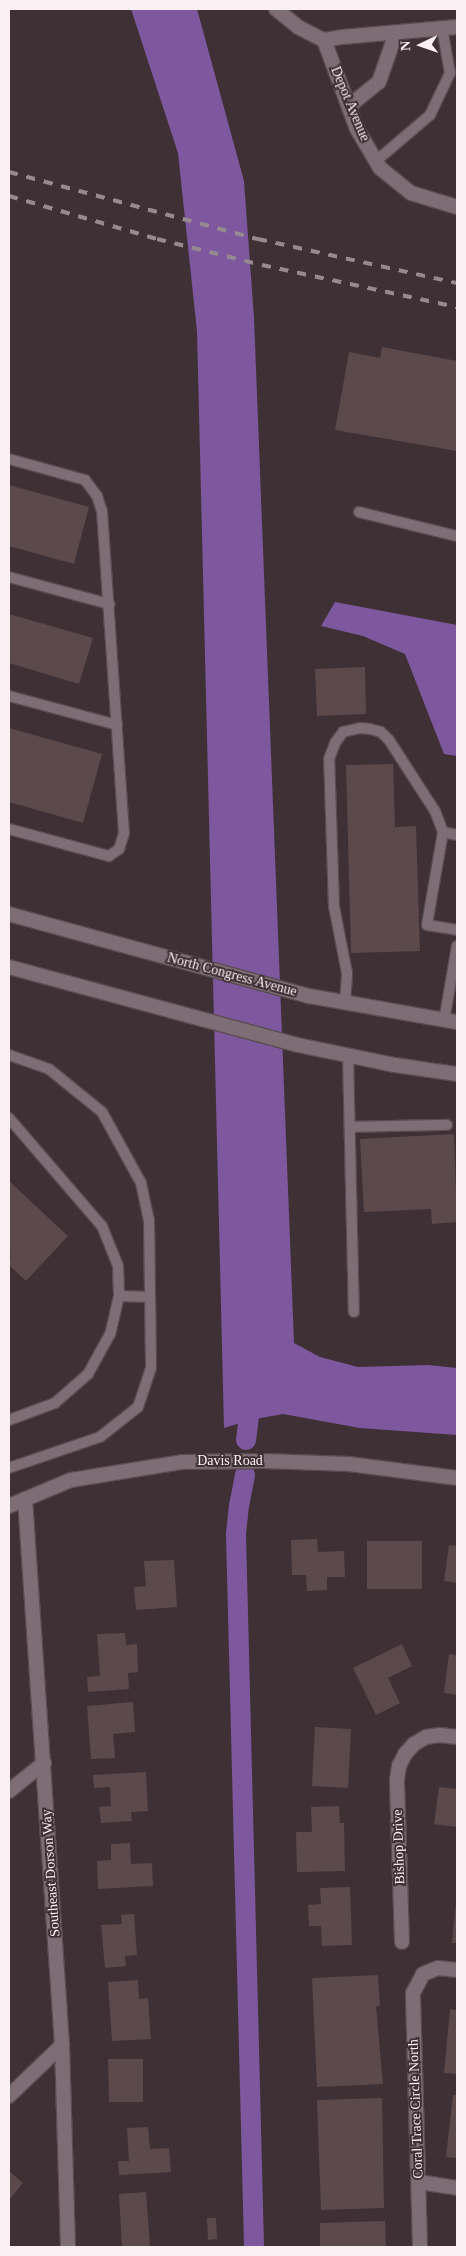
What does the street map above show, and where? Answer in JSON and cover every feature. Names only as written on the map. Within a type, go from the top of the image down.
[{"type":"street","points":[[276,9],[298,28],[324,40],[457,27]]},
{"type":"street","points":[[348,106],[379,82],[396,33]]},
{"type":"street","name":"Depot Avenue","points":[[324,40],[357,129],[380,168],[411,193],[457,206]]},
{"type":"street","name":"North Congress Avenue","points":[[9,914],[309,996],[451,1022]]},
{"type":"street","points":[[9,967],[298,1045],[457,1074]]},
{"type":"street","name":"Davis Road","points":[[9,1506],[71,1480],[182,1462],[350,1464],[457,1478]]},
{"type":"street","name":"Southeast Dorson Way","points":[[25,1499],[62,2045],[68,2247]]},
{"type":"street","name":"Bishop Drive","points":[[402,1942],[397,1780],[399,1766],[405,1754],[414,1744],[426,1737],[440,1735],[457,1738]]},
{"type":"street","points":[[9,1791],[44,1763]]},
{"type":"street","name":"Coral Trace Circle North","points":[[420,2247],[413,1993],[423,1974],[438,1968],[457,1970]]},
{"type":"street","points":[[9,2096],[62,2045]]},
{"type":"street","points":[[419,2182],[457,2188]]},
{"type":"lane","points":[[376,161],[430,115],[450,73],[442,28]]},
{"type":"lane","points":[[9,459],[84,480],[98,496],[102,511],[124,833],[118,849],[109,856],[9,829]]},
{"type":"lane","points":[[359,512],[457,536]]},
{"type":"lane","points":[[9,577],[108,604]]},
{"type":"lane","points":[[9,696],[117,725]]},
{"type":"lane","points":[[345,1003],[347,973],[334,906],[329,759],[335,743],[343,732],[360,728],[381,732],[389,740],[435,811],[443,832],[427,925],[457,930]]},
{"type":"lane","points":[[443,832],[457,835]]},
{"type":"lane","points":[[451,1022],[457,949]]},
{"type":"lane","points":[[9,1055],[49,1069],[102,1112],[141,1183],[149,1220],[151,1368],[138,1407],[100,1437],[9,1468]]},
{"type":"lane","points":[[348,1055],[354,1312]]},
{"type":"lane","points":[[9,1118],[102,1226],[118,1266],[119,1296],[110,1334],[88,1374],[55,1403],[9,1420]]},
{"type":"lane","points":[[350,1127],[447,1125]]},
{"type":"lane","points":[[119,1296],[150,1297]]},
{"type":"shaded area","points":[[131,9],[197,9],[244,181],[254,318],[294,1343],[320,1357],[358,1367],[428,1365],[457,1368],[457,1435],[360,1428],[283,1414],[250,1420],[224,1428],[197,331],[178,153]]},
{"type":"shaded area","points":[[335,602],[457,625],[457,756],[444,754],[405,654],[363,636],[321,626]]},
{"type":"building","points":[[382,347],[457,361],[457,451],[335,430],[349,352],[380,358]]},
{"type":"building","points":[[9,485],[89,507],[74,564],[9,546]]},
{"type":"building","points":[[9,614],[93,638],[79,684],[9,663]]},
{"type":"building","points":[[365,667],[366,714],[317,716],[315,669]]},
{"type":"building","points":[[9,728],[102,754],[83,823],[9,802]]},
{"type":"building","points":[[393,764],[395,827],[416,826],[420,951],[351,953],[346,765]]},
{"type":"building","points":[[454,1134],[457,1222],[432,1224],[431,1209],[364,1212],[360,1139]]},
{"type":"building","points":[[9,1181],[68,1236],[26,1281],[9,1265],[11,1256],[9,1253]]},
{"type":"building","points":[[317,1539],[318,1552],[344,1551],[345,1577],[327,1577],[327,1590],[307,1591],[306,1575],[292,1575],[291,1540]]},
{"type":"building","points":[[367,1541],[422,1541],[422,1589],[367,1589]]},
{"type":"building","points":[[449,1545],[457,1546],[457,1583],[444,1581]]},
{"type":"building","points":[[174,1560],[177,1607],[136,1610],[134,1587],[146,1586],[144,1561]]},
{"type":"building","points":[[125,1633],[126,1645],[137,1644],[138,1672],[128,1673],[129,1689],[88,1692],[87,1677],[100,1676],[97,1634]]},
{"type":"building","points":[[402,1644],[412,1666],[388,1678],[400,1703],[376,1715],[353,1668]]},
{"type":"building","points":[[449,1654],[457,1655],[457,1695],[444,1693]]},
{"type":"building","points":[[133,1702],[135,1732],[113,1734],[115,1758],[91,1759],[87,1706]]},
{"type":"building","points":[[315,1727],[351,1729],[348,1788],[312,1786]]},
{"type":"building","points":[[146,1772],[148,1811],[131,1812],[132,1821],[101,1823],[99,1807],[111,1806],[110,1787],[94,1788],[93,1775]]},
{"type":"building","points":[[439,1787],[457,1789],[457,1827],[434,1824]]},
{"type":"building","points":[[339,1806],[340,1823],[344,1823],[345,1871],[297,1872],[296,1832],[312,1832],[311,1807]]},
{"type":"building","points":[[130,1843],[131,1864],[152,1863],[153,1886],[98,1889],[97,1861],[111,1860],[111,1844]]},
{"type":"building","points":[[350,1887],[352,1945],[322,1946],[321,1926],[309,1926],[308,1905],[321,1904],[320,1888]]},
{"type":"building","points":[[456,1902],[457,1943],[452,1943]]},
{"type":"building","points":[[134,1914],[137,1955],[125,1956],[126,1966],[105,1968],[101,1925],[122,1924],[121,1915]]},
{"type":"building","points":[[378,1975],[380,2006],[376,2006],[383,2084],[317,2087],[312,1978]]},
{"type":"building","points":[[138,1980],[139,1999],[148,1998],[151,2039],[112,2041],[108,1982]]},
{"type":"building","points":[[450,2009],[457,2010],[457,2074],[444,2073]]},
{"type":"building","points":[[108,2059],[143,2059],[143,2102],[109,2102]]},
{"type":"building","points":[[453,2095],[457,2095],[457,2158],[446,2157]]},
{"type":"building","points":[[382,2098],[384,2208],[321,2210],[317,2100]]},
{"type":"building","points":[[148,2127],[150,2149],[169,2148],[171,2172],[119,2175],[118,2161],[129,2161],[127,2128]]},
{"type":"building","points":[[9,2171],[23,2183],[9,2200]]},
{"type":"building","points":[[146,2192],[150,2247],[122,2247],[119,2194]]},
{"type":"building","points":[[207,2218],[216,2218],[217,2239],[208,2240]]},
{"type":"building","points":[[385,2221],[386,2247],[320,2247],[320,2223]]},
{"type":"waterway","points":[[246,1440],[252,1393]]},
{"type":"waterway","points":[[245,1475],[236,1535],[254,2247]]},
{"type":"railway","points":[[9,172],[258,239],[457,283]]},
{"type":"railway","points":[[9,196],[157,239],[262,265],[457,307]]}]
